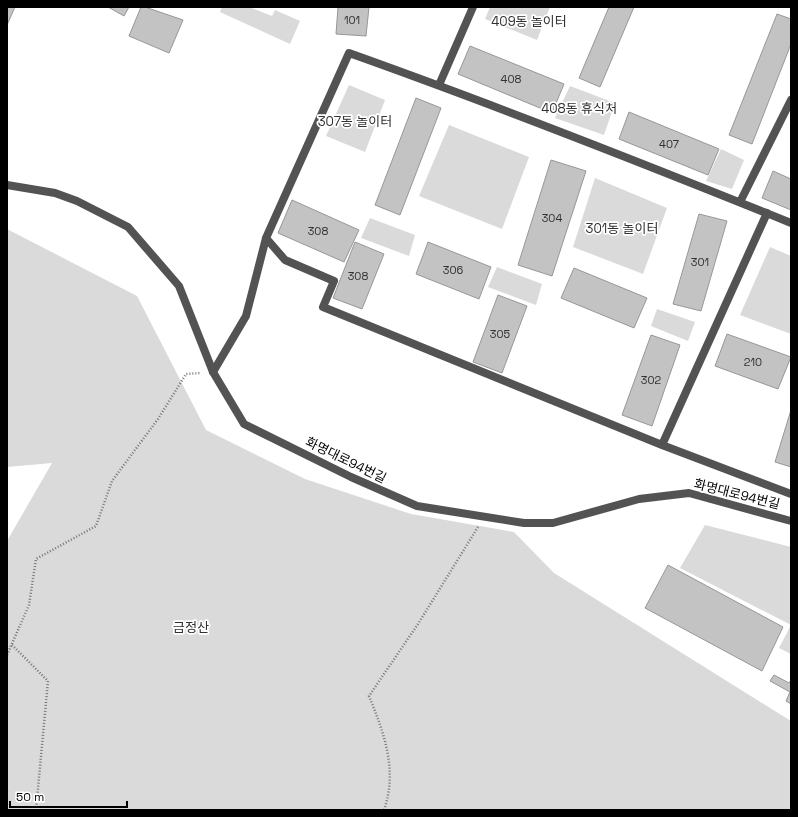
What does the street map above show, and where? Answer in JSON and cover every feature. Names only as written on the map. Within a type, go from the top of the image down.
[{"type":"street","points":[[439,85],[473,7]]},
{"type":"street","points":[[213,372],[246,316],[266,238],[349,53],[439,85],[791,223]]},
{"type":"street","points":[[740,202],[791,100]]},
{"type":"street","name":"화명대로94번길","points":[[7,185],[55,193],[77,201],[128,227],[179,286],[213,372],[244,424],[351,477],[417,506],[524,523],[553,523],[639,499],[689,493],[791,521]]},
{"type":"street","points":[[662,445],[767,213]]},
{"type":"street","points":[[266,238],[285,260],[334,281],[323,307],[662,445],[791,494]]},
{"type":"path","points":[[7,655],[28,605],[36,559],[96,526],[112,481],[158,419],[186,374],[213,372]]},
{"type":"path","points":[[384,810],[388,797],[390,765],[383,730],[369,696],[418,624],[484,517]]},
{"type":"path","points":[[12,645],[48,681],[36,810]]},
{"type":"green space","points":[[222,7],[249,7],[272,16],[275,10],[300,21],[290,44],[220,12]]},
{"type":"green space","name":"409동 놀이터","points":[[490,7],[550,7],[537,40],[485,19]]},
{"type":"green space","name":"307동 놀이터","points":[[349,85],[385,100],[365,152],[326,136]]},
{"type":"green space","name":"408동 휴식처","points":[[570,86],[615,103],[604,135],[555,118]]},
{"type":"green space","points":[[449,125],[529,157],[502,229],[419,196]]},
{"type":"green space","points":[[721,149],[744,160],[732,189],[706,181]]},
{"type":"green space","name":"301동 놀이터","points":[[595,178],[667,208],[643,274],[573,247]]},
{"type":"green space","points":[[370,218],[415,235],[409,256],[361,238]]},
{"type":"green space","name":"금정산","points":[[7,229],[137,296],[206,430],[305,479],[411,514],[514,532],[554,573],[791,721],[791,810],[7,810],[7,541],[52,463],[7,467]]},
{"type":"green space","points":[[770,247],[791,256],[791,334],[740,315]]},
{"type":"green space","points":[[497,267],[542,284],[536,305],[488,287]]},
{"type":"green space","points":[[657,309],[695,322],[688,341],[651,326]]},
{"type":"green space","points":[[705,525],[791,547],[791,625],[680,568]]},
{"type":"green space","points":[[791,625],[791,654],[779,648]]},
{"type":"building","points":[[7,7],[15,7],[7,25]]},
{"type":"building","points":[[108,7],[129,7],[124,16]]},
{"type":"building","points":[[141,7],[183,20],[169,53],[129,36]]},
{"type":"building","points":[[338,7],[369,7],[366,36],[336,34]]},
{"type":"building","points":[[609,7],[634,7],[600,87],[579,78]]},
{"type":"building","points":[[777,14],[791,19],[791,44],[752,144],[729,135]]},
{"type":"building","points":[[470,46],[564,84],[552,113],[458,74]]},
{"type":"building","points":[[416,98],[441,108],[400,215],[375,205]]},
{"type":"building","points":[[629,112],[719,149],[708,175],[619,139]]},
{"type":"building","points":[[551,160],[586,171],[552,276],[518,265]]},
{"type":"building","points":[[773,171],[791,179],[791,210],[762,198]]},
{"type":"building","points":[[292,200],[359,230],[344,262],[278,233]]},
{"type":"building","points":[[699,214],[727,221],[701,311],[673,304]]},
{"type":"building","points":[[355,242],[384,254],[362,309],[333,298]]},
{"type":"building","points":[[428,242],[491,267],[479,299],[416,274]]},
{"type":"building","points":[[574,268],[647,298],[634,328],[561,298]]},
{"type":"building","points":[[498,295],[527,306],[502,373],[473,362]]},
{"type":"building","points":[[727,334],[791,357],[778,389],[715,366]]},
{"type":"building","points":[[651,335],[680,345],[652,426],[622,415]]},
{"type":"building","points":[[791,410],[791,467],[775,462]]},
{"type":"building","points":[[668,565],[783,627],[762,671],[645,608]]},
{"type":"building","points":[[774,675],[789,683],[791,680],[791,704],[786,701],[790,692],[770,681]]}]
